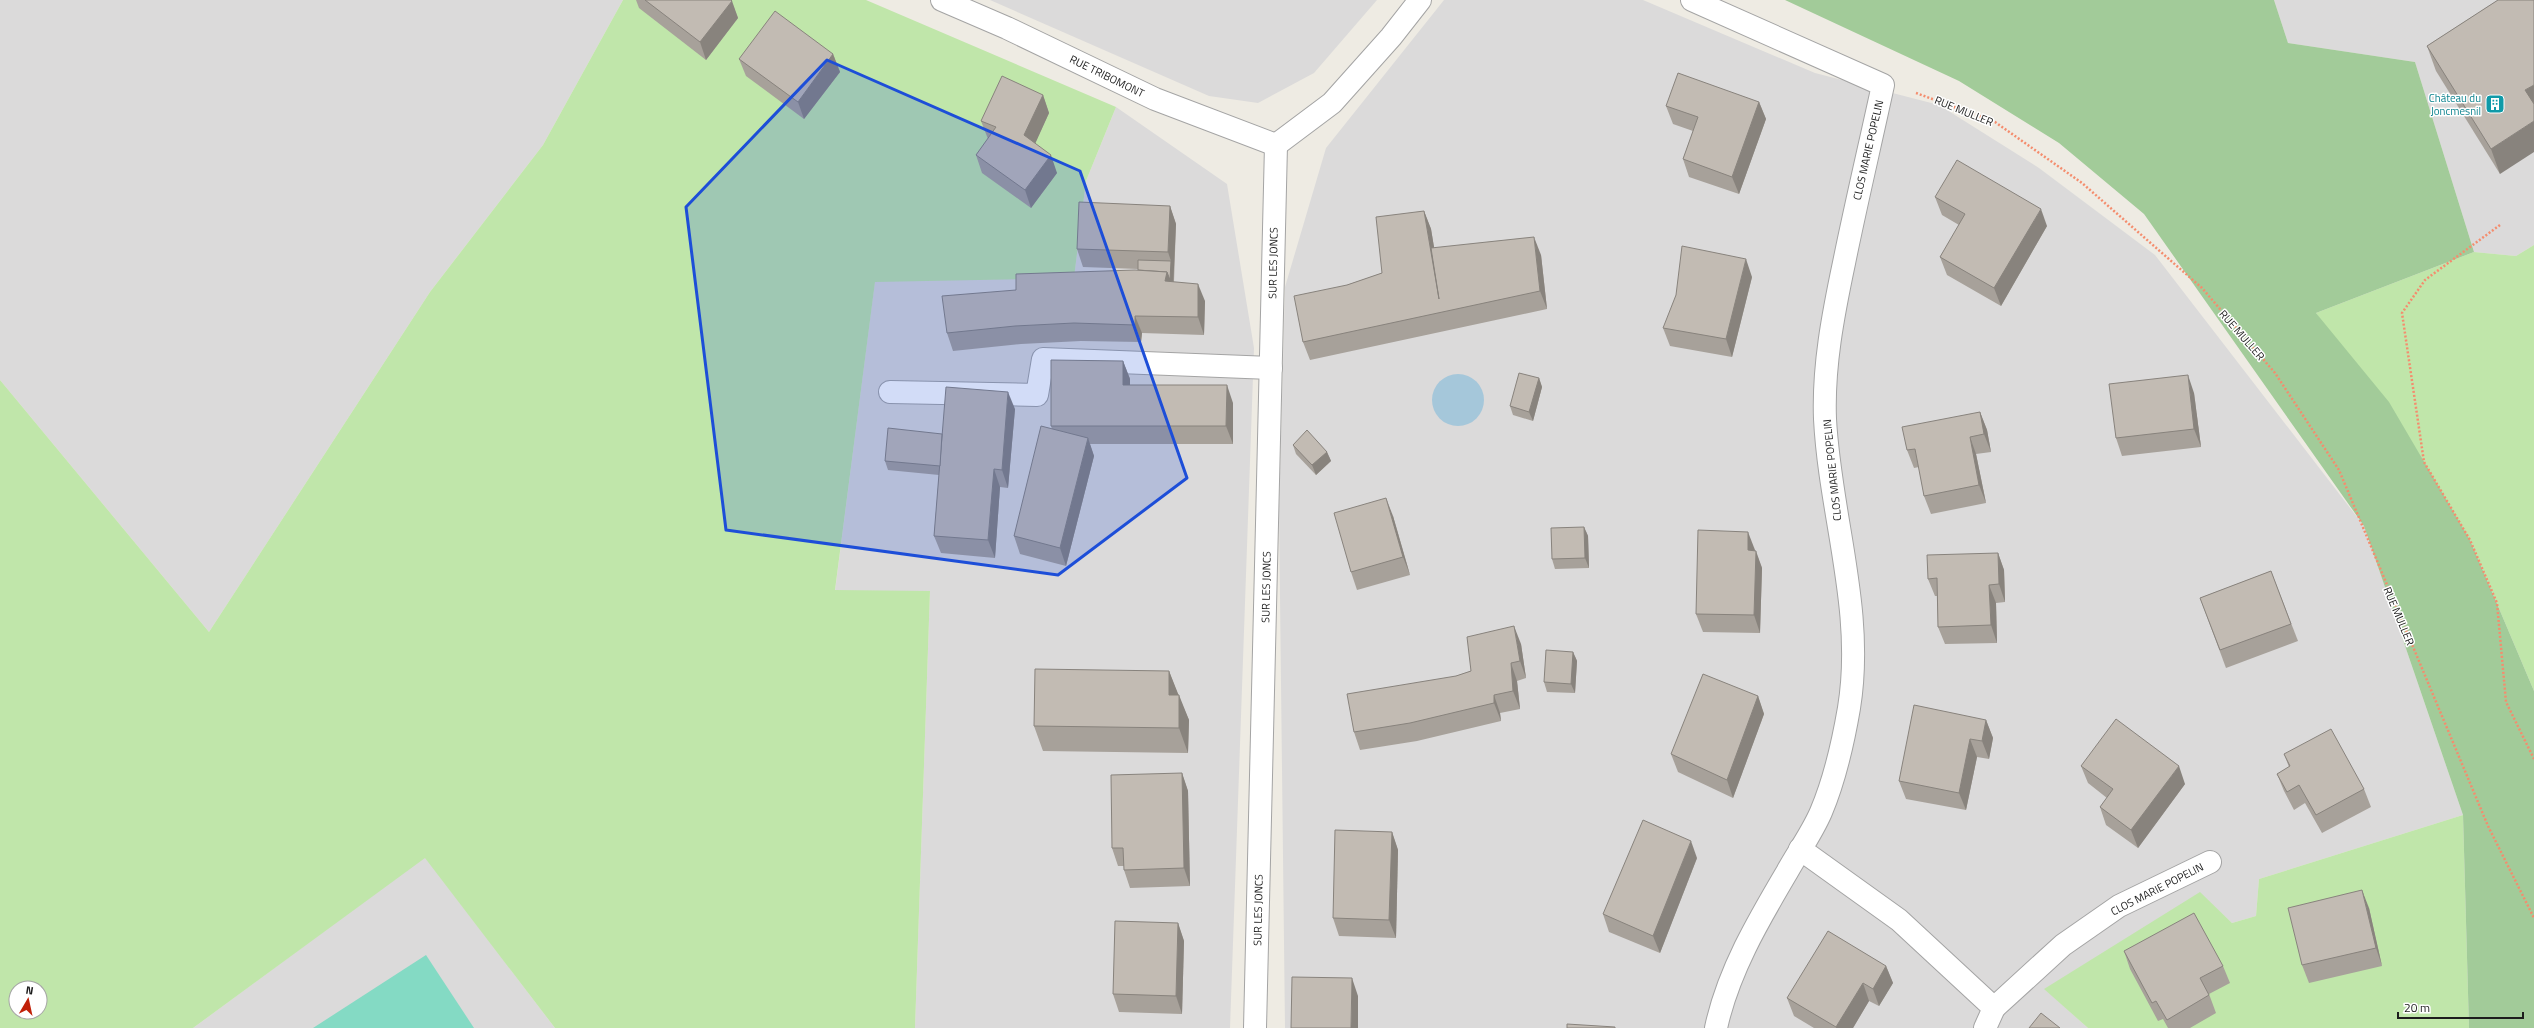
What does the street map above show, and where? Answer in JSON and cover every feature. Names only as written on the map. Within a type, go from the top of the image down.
[{"type":"street","name":"RUE TRIBOMONT","points":[[942,0],[1007,28],[1155,99],[1276,145]]},
{"type":"street","points":[[1276,145],[1332,103],[1391,37],[1420,0]]},
{"type":"street","points":[[1692,0],[1883,85]]},
{"type":"street","name":"CLOS MARIE POPELIN","points":[[1716,1028],[1734,972],[1756,924],[1820,812],[1843,743],[1850,704],[1854,652],[1851,602],[1833,496],[1825,419],[1826,374],[1831,324],[1883,85]]},
{"type":"street","name":"SUR LES JONCS","points":[[1256,1028],[1276,145]]},
{"type":"street","points":[[890,392],[1037,396],[1043,359],[1271,368]]},
{"type":"street","points":[[1800,849],[1898,920],[1994,1008]]},
{"type":"street","name":"CLOS MARIE POPELIN","points":[[1985,1028],[1994,1008],[2063,945],[2119,906],[2210,862]]},
{"type":"path","name":"RUE MULLER","points":[[1883,85],[1922,94],[1995,122],[2082,183],[2202,288],[2275,373],[2339,470],[2488,826],[2534,918]]},
{"type":"path","points":[[2500,225],[2425,280],[2402,313],[2424,462],[2470,540],[2497,603],[2506,702],[2534,759]]},
{"type":"highlighted area","points":[[827,60],[1080,171],[1187,478],[1058,575],[726,530],[686,207]]},
{"type":"shaded area","points":[[0,0],[623,0],[543,145],[430,292],[209,632],[0,380]]},
{"type":"shaded area","points":[[990,0],[1377,0],[1314,73],[1258,103],[1209,96]]},
{"type":"shaded area","points":[[1444,0],[1643,0],[1815,73],[1939,105],[2039,168],[2155,255],[2364,526],[2463,815],[2259,879],[2256,916],[2232,923],[2200,893],[2045,989],[2088,1028],[1285,1028],[1279,510],[1285,287],[1326,148]]},
{"type":"shaded area","points":[[2274,0],[2534,0],[2534,245],[2516,256],[2474,252],[2415,62],[2288,43]]},
{"type":"shaded area","points":[[1116,107],[1227,184],[1254,348],[1230,1028],[915,1028],[930,591],[835,591],[875,281],[1074,278],[1086,181]]},
{"type":"shaded area","points":[[425,857],[555,1028],[193,1028]]},
{"type":"green space","points":[[623,0],[866,0],[1116,107],[1086,181],[1074,278],[875,282],[835,590],[930,591],[915,1028],[555,1028],[425,858],[193,1028],[0,1028],[0,380],[209,632],[430,292],[543,145]]},
{"type":"green space","points":[[1785,0],[2274,0],[2288,43],[2415,62],[2474,252],[2316,313],[2389,402],[2470,540],[2534,691],[2534,1028],[2469,1028],[2463,815],[2364,526],[2144,214],[2059,143],[1959,81]]},
{"type":"green space","points":[[2534,245],[2534,691],[2470,540],[2316,313],[2474,252],[2516,256]]},
{"type":"green space","points":[[2463,815],[2469,1028],[2088,1028],[2044,989],[2200,892],[2232,923],[2256,916],[2259,879]]},
{"type":"green space","points":[[426,955],[474,1028],[313,1028]]},
{"type":"water","points":[[1458,374],[1472,378],[1480,386],[1484,400],[1480,414],[1472,422],[1458,426],[1444,422],[1436,414],[1432,400],[1436,386],[1444,378]]},
{"type":"building","points":[[645,0],[731,0],[732,1],[700,42]]},
{"type":"building","name":"Château du Joncmesnil","points":[[2498,0],[2534,0],[2534,85],[2525,90],[2534,104],[2534,121],[2491,149],[2427,46]]},
{"type":"building","points":[[775,11],[833,54],[798,102],[739,59]]},
{"type":"building","points":[[1678,73],[1759,102],[1732,177],[1683,159],[1698,117],[1666,106]]},
{"type":"building","points":[[1002,76],[1043,95],[1024,135],[1051,155],[1025,190],[976,155],[996,127],[981,121]]},
{"type":"building","points":[[1957,160],[2041,209],[1994,288],[1940,257],[1965,214],[1935,197]]},
{"type":"building","points":[[1079,202],[1170,206],[1168,252],[1077,249]]},
{"type":"building","points":[[1424,211],[1439,299],[1431,248],[1534,237],[1540,291],[1303,342],[1294,296],[1347,285],[1382,273],[1376,217]]},
{"type":"building","points":[[1682,246],[1746,259],[1726,339],[1663,328],[1676,295]]},
{"type":"building","points":[[1138,260],[1171,261],[1170,280],[1167,272],[1138,270]]},
{"type":"building","points":[[1135,270],[1167,272],[1165,281],[1198,284],[1198,317],[1135,316],[1135,325],[1074,323],[1015,326],[947,333],[942,296],[1016,290],[1016,274]]},
{"type":"building","points":[[1051,360],[1123,361],[1123,385],[1227,385],[1226,426],[1051,426]]},
{"type":"building","points":[[1519,373],[1539,378],[1529,412],[1510,406]]},
{"type":"building","points":[[2188,375],[2194,429],[2116,438],[2109,384]]},
{"type":"building","points":[[946,387],[1008,392],[1002,470],[994,469],[988,540],[934,536]]},
{"type":"building","points":[[1980,412],[1984,434],[1970,437],[1979,485],[1924,496],[1915,449],[1907,450],[1902,427]]},
{"type":"building","points":[[1041,426],[1088,438],[1060,548],[1014,536]]},
{"type":"building","points":[[888,428],[942,434],[940,466],[885,461]]},
{"type":"building","points":[[1307,430],[1327,452],[1312,465],[1293,445]]},
{"type":"building","points":[[1386,498],[1403,557],[1351,572],[1334,513]]},
{"type":"building","points":[[1584,527],[1585,558],[1552,559],[1551,528]]},
{"type":"building","points":[[1698,530],[1748,532],[1748,550],[1756,551],[1754,615],[1696,614]]},
{"type":"building","points":[[1998,553],[1999,584],[1989,585],[1991,625],[1938,627],[1937,578],[1928,579],[1927,555]]},
{"type":"building","points":[[2271,571],[2291,624],[2220,650],[2200,598]]},
{"type":"building","points":[[1514,626],[1520,661],[1511,663],[1513,691],[1494,695],[1494,703],[1410,723],[1354,732],[1347,694],[1456,676],[1471,671],[1467,637]]},
{"type":"building","points":[[1546,650],[1573,652],[1571,684],[1544,682]]},
{"type":"building","points":[[1035,669],[1169,671],[1169,695],[1179,695],[1179,728],[1034,726]]},
{"type":"building","points":[[1703,674],[1758,696],[1727,780],[1671,754]]},
{"type":"building","points":[[1914,705],[1986,720],[1982,741],[1970,739],[1959,793],[1899,781]]},
{"type":"building","points":[[2116,719],[2179,766],[2131,830],[2100,807],[2113,789],[2081,766]]},
{"type":"building","points":[[2331,729],[2364,789],[2316,815],[2299,785],[2287,792],[2277,774],[2290,766],[2284,754]]},
{"type":"building","points":[[1182,773],[1184,868],[1124,870],[1123,848],[1112,848],[1111,775]]},
{"type":"building","points":[[1643,820],[1691,841],[1653,936],[1603,914]]},
{"type":"building","points":[[1335,830],[1392,832],[1389,920],[1333,918]]},
{"type":"building","points":[[2362,890],[2376,948],[2302,965],[2288,908]]},
{"type":"building","points":[[2194,913],[2223,966],[2200,978],[2209,995],[2167,1020],[2156,1001],[2152,1003],[2124,951]]},
{"type":"building","points":[[1115,921],[1178,923],[1176,996],[1113,994]]},
{"type":"building","points":[[1828,931],[1886,966],[1873,989],[1863,983],[1836,1027],[1787,998]]},
{"type":"building","points":[[1292,977],[1352,978],[1351,1028],[1291,1028]]},
{"type":"building","points":[[2041,1013],[2060,1028],[2029,1028]]},
{"type":"building","points":[[1567,1024],[1615,1027],[1615,1028],[1567,1028]]},
{"type":"place","name":"Château du Joncmesnil","points":[[2495,104]]}]
